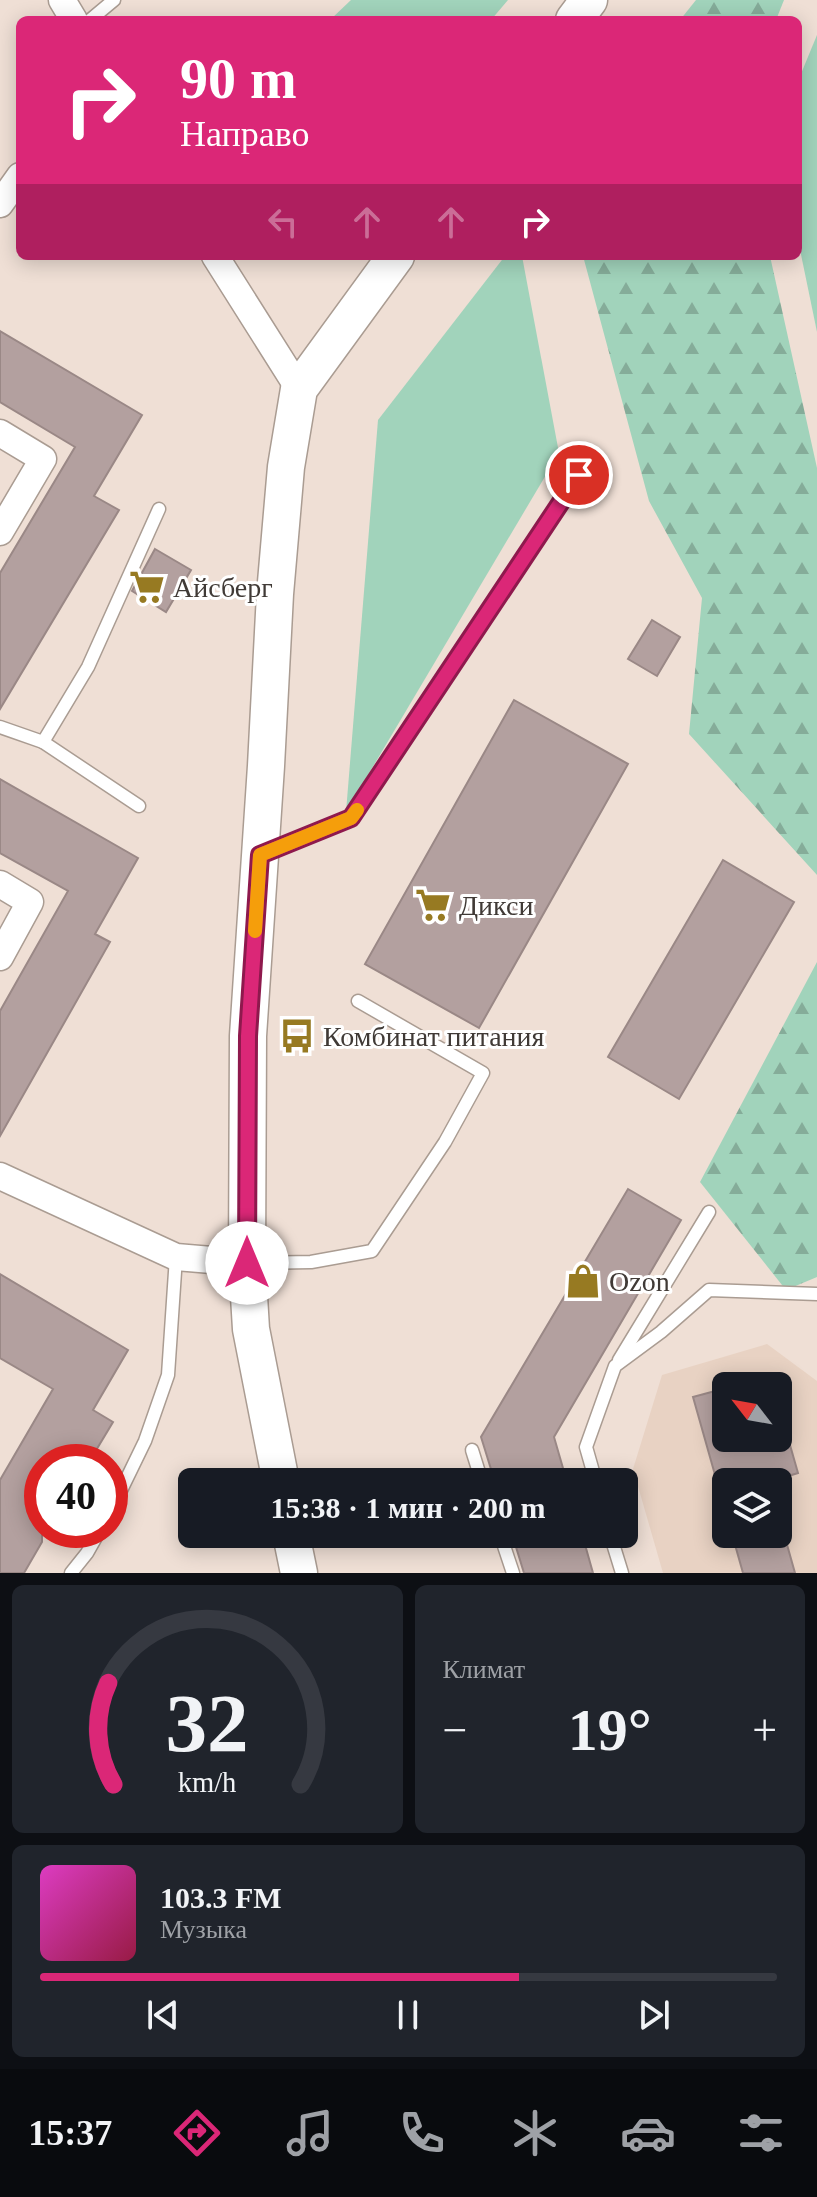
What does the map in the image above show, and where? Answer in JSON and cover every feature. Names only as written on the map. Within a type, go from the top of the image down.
[{"type":"street","points":[[0,204],[16,182]]},
{"type":"street","points":[[218,260],[299,389]]},
{"type":"street","points":[[278,1468],[251,1329],[247,1263],[248,1036],[275,594],[286,467],[299,389],[393,260]]},
{"type":"street","points":[[0,433],[43,459],[0,532]]},
{"type":"street","points":[[0,884],[30,902],[0,957]]},
{"type":"street","points":[[0,1176],[176,1257],[247,1263]]},
{"type":"street","points":[[294,1548],[299,1573]]},
{"type":"lane","points":[[95,16],[114,0]]},
{"type":"lane","points":[[260,855],[351,818],[579,475]]},
{"type":"lane","points":[[43,742],[88,667],[159,509]]},
{"type":"lane","points":[[0,727],[43,742],[139,806]]},
{"type":"lane","points":[[247,1263],[311,1262],[372,1251],[445,1142],[483,1073],[358,1001]]},
{"type":"lane","points":[[592,1468],[586,1447],[615,1366],[709,1212]]},
{"type":"lane","points":[[128,1476],[145,1441],[168,1375],[176,1257]]},
{"type":"lane","points":[[615,1366],[661,1332],[709,1290],[817,1294]]},
{"type":"lane","points":[[472,1450],[478,1468]]},
{"type":"lane","points":[[71,1573],[90,1548]]},
{"type":"lane","points":[[505,1548],[513,1573]]},
{"type":"lane","points":[[614,1548],[622,1573]]},
{"type":"shaded area","points":[[767,1344],[817,1381],[817,1573],[663,1573],[638,1486],[638,1468],[633,1468],[662,1375]]},
{"type":"green space","points":[[351,0],[508,0],[494,16],[334,16]]},
{"type":"green space","points":[[696,0],[784,0],[778,16],[683,16]]},
{"type":"green space","points":[[817,35],[817,332],[802,259],[802,71]]},
{"type":"green space","points":[[502,260],[523,260],[559,453],[346,812],[378,420]]},
{"type":"green space","points":[[584,260],[771,260],[817,468],[817,875],[689,734],[702,598],[649,501]]},
{"type":"green space","points":[[817,962],[817,1277],[786,1290],[700,1182]]},
{"type":"building","points":[[0,331],[142,415],[94,496],[119,510],[0,709],[0,573],[75,447],[0,402]]},
{"type":"building","points":[[155,549],[191,570],[166,612],[132,591]]},
{"type":"building","points":[[652,620],[680,637],[657,676],[628,659]]},
{"type":"building","points":[[514,700],[628,764],[479,1028],[365,964]]},
{"type":"building","points":[[0,779],[138,858],[95,934],[110,942],[0,1136],[0,1011],[68,891],[0,853]]},
{"type":"building","points":[[723,860],[794,902],[679,1099],[608,1057]]},
{"type":"building","points":[[628,1189],[681,1220],[554,1437],[563,1468],[491,1468],[481,1437]]},
{"type":"building","points":[[0,1274],[128,1350],[93,1410],[113,1422],[100,1444],[24,1444],[24,1548],[39,1548],[24,1573],[0,1573],[0,1480],[53,1389],[0,1358]]},
{"type":"building","points":[[712,1392],[712,1452],[792,1452],[798,1473],[792,1475],[792,1468],[713,1468],[693,1397]]},
{"type":"building","points":[[516,1548],[586,1548],[593,1573],[524,1573]]},
{"type":"building","points":[[736,1548],[788,1548],[795,1573],[743,1573]]},
{"type":"slow traffic","points":[[255,931],[260,855],[318,834],[351,818],[357,810]]},
{"type":"place","name":"Айсберг","points":[[147,587]]},
{"type":"place","name":"Дикси","points":[[433,905]]},
{"type":"place","name":"Комбинат питания","points":[[297,1036]]},
{"type":"place","name":"Ozon","points":[[583,1281]]},
{"type":"route","points":[[247,1263],[248,1036],[260,855],[351,818],[579,475]]}]
